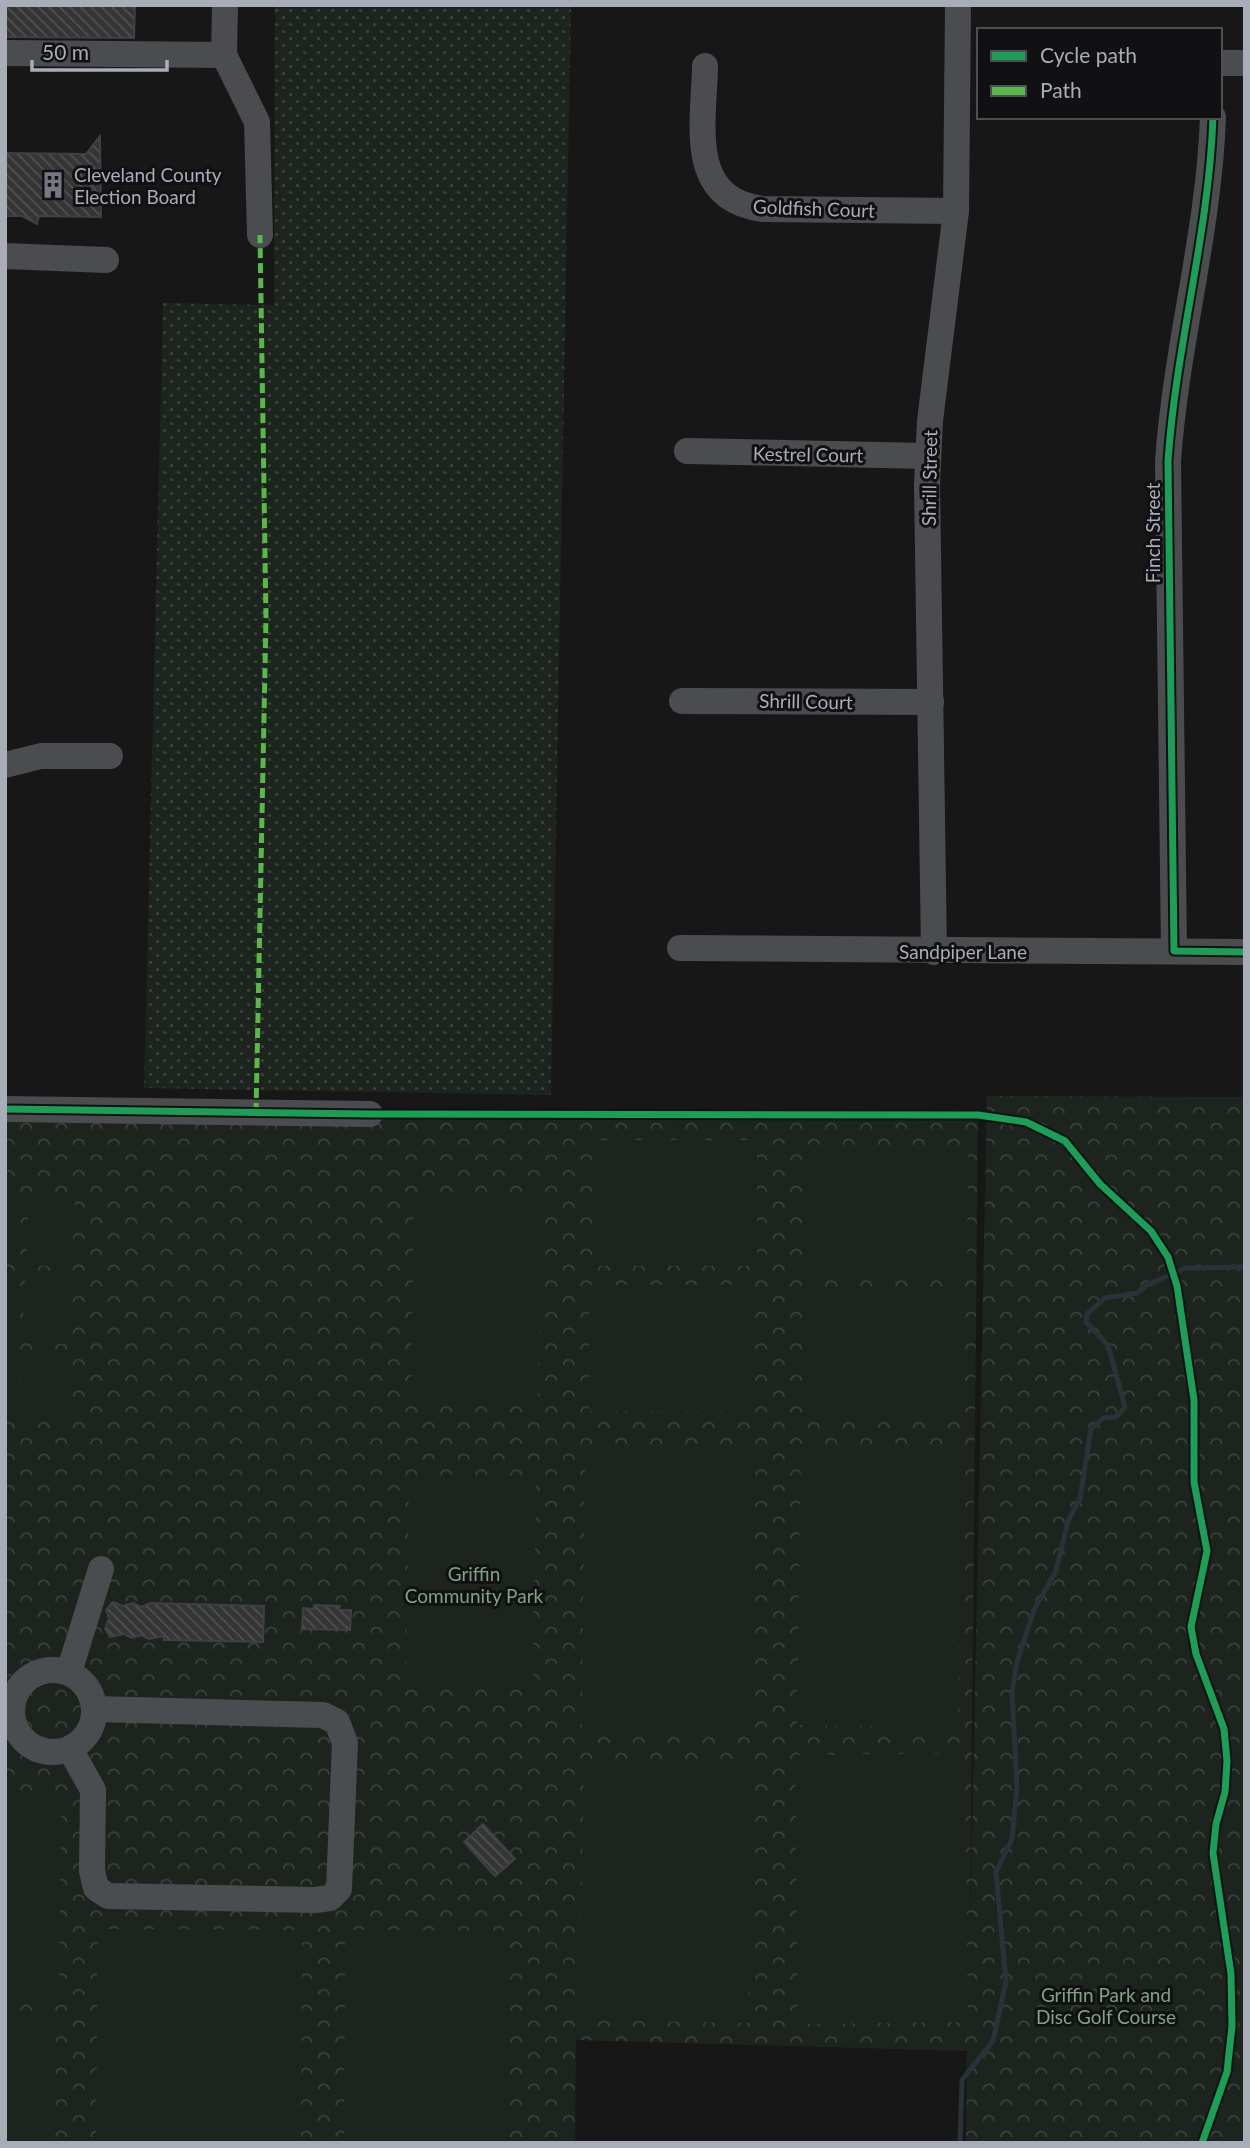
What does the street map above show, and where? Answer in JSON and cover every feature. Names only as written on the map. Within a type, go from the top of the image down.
[{"type":"street","points":[[225,5],[224,55],[257,122],[260,235]]},
{"type":"street","name":"Shrill Street","points":[[934,952],[928,456],[956,211],[968,60],[958,5]]},
{"type":"street","points":[[5,53],[224,55]]},
{"type":"street","points":[[1222,63],[1245,63]]},
{"type":"street","name":"Goldfish Court","points":[[705,66],[705,162],[713,182],[731,200],[745,206],[772,209],[956,211]]},
{"type":"street","name":"Finch Street","points":[[1174,951],[1168,461],[1171,418],[1207,195],[1213,119]]},
{"type":"street","points":[[5,256],[106,260]]},
{"type":"street","name":"Kestrel Court","points":[[687,452],[928,456]]},
{"type":"street","name":"Shrill Court","points":[[682,701],[931,702]]},
{"type":"street","points":[[5,765],[41,756],[110,755]]},
{"type":"street","name":"Sandpiper Lane","points":[[680,948],[934,952],[1245,952]]},
{"type":"street","points":[[5,1109],[370,1114]]},
{"type":"street","points":[[69,1672],[101,1569]]},
{"type":"street","points":[[42,1671],[69,1672],[87,1687],[94,1709],[88,1733],[70,1749],[59,1752],[36,1749],[18,1733],[9,1713],[14,1698],[13,1684],[42,1671]]},
{"type":"street","points":[[70,1749],[93,1790],[92,1871],[96,1888],[108,1896],[315,1900],[330,1898],[339,1889],[345,1743],[337,1722],[323,1715],[94,1709]]},
{"type":"green space","points":[[275,5],[571,5],[551,1095],[144,1088],[163,303],[274,305]]},
{"type":"green space","name":"Griffin Community Park","points":[[987,1096],[1245,1097],[1245,2143],[966,2143],[967,2051],[576,2040],[575,2143],[5,2143],[5,1119],[978,1115],[970,1937]]},
{"type":"green space","points":[[592,1140],[757,1140],[757,1266],[592,1266]]},
{"type":"green space","points":[[808,1150],[968,1152],[967,1273],[806,1271]]},
{"type":"green space","points":[[5,1196],[22,1196],[19,1262],[5,1262]]},
{"type":"green space","points":[[29,1198],[75,1200],[71,1267],[26,1265]]},
{"type":"green space","points":[[414,1198],[541,1200],[538,1404],[411,1402]]},
{"type":"green space","points":[[5,1275],[19,1276],[17,1340],[5,1340]]},
{"type":"green space","points":[[25,1276],[72,1278],[69,1344],[22,1342]]},
{"type":"green space","points":[[589,1285],[753,1285],[753,1412],[589,1411]]},
{"type":"green space","points":[[806,1288],[966,1292],[963,1418],[803,1414]]},
{"type":"green space","points":[[5,1351],[17,1352],[13,1420],[5,1420]]},
{"type":"green space","points":[[22,1353],[69,1355],[67,1421],[19,1420]]},
{"type":"green space","points":[[585,1449],[753,1451],[750,1730],[582,1728]]},
{"type":"green space","points":[[801,1451],[962,1453],[958,1728],[797,1725]]},
{"type":"green space","points":[[409,1476],[536,1478],[533,1682],[406,1681]]},
{"type":"green space","points":[[965,1753],[968,2022],[798,2024],[795,1755]]},
{"type":"green space","points":[[584,1766],[753,1769],[748,2023],[579,2020]]},
{"type":"green space","points":[[5,1798],[61,1799],[59,2002],[5,2001]]},
{"type":"green space","points":[[98,1929],[302,1930],[301,2143],[96,2143]]},
{"type":"green space","points":[[345,1930],[506,1931],[505,2143],[344,2143]]},
{"type":"green space","points":[[5,2013],[56,2014],[55,2143],[5,2143]]},
{"type":"building","points":[[5,5],[135,5],[134,38],[5,37]]},
{"type":"building","name":"Cleveland County Election Board","points":[[100,136],[101,217],[39,216],[37,224],[22,216],[5,216],[5,153],[86,154]]},
{"type":"building","points":[[113,1602],[123,1606],[133,1603],[141,1607],[150,1603],[264,1606],[263,1642],[164,1640],[164,1636],[149,1639],[141,1635],[132,1638],[124,1634],[110,1637],[105,1629],[109,1618],[106,1610]]},
{"type":"building","points":[[314,1605],[340,1606],[339,1610],[351,1610],[350,1630],[302,1629],[303,1608],[314,1609]]},
{"type":"building","points":[[483,1824],[515,1859],[495,1876],[464,1842]]},
{"type":"waterway","points":[[960,2143],[962,2080],[993,2041],[1006,1982],[996,1872],[1012,1839],[1017,1787],[1012,1693],[1017,1662],[1034,1610],[1056,1571],[1068,1521],[1080,1498],[1091,1429],[1103,1418],[1116,1417],[1125,1407],[1108,1345],[1086,1322],[1087,1314],[1105,1298],[1137,1293],[1147,1285],[1185,1268],[1245,1267]]},
{"type":"marked path","points":[[256,1113],[266,618],[260,235]]},
{"type":"cycle path","points":[[1213,119],[1205,203],[1178,375],[1168,461],[1174,951],[1245,952]]},
{"type":"cycle path","points":[[5,1109],[370,1114],[978,1115],[1026,1122],[1065,1141],[1100,1184],[1151,1231],[1168,1257],[1177,1286],[1194,1400],[1194,1482],[1207,1551],[1191,1627],[1196,1654],[1224,1729],[1227,1761],[1225,1792],[1216,1824],[1213,1853],[1231,1974],[1232,2026],[1227,2072],[1202,2143]]},
{"type":"place","name":"Cleveland County Election Board","points":[[53,185]]},
{"type":"park label","name":"Griffin Park and Disc Golf Course","points":[[1106,2005]]}]
